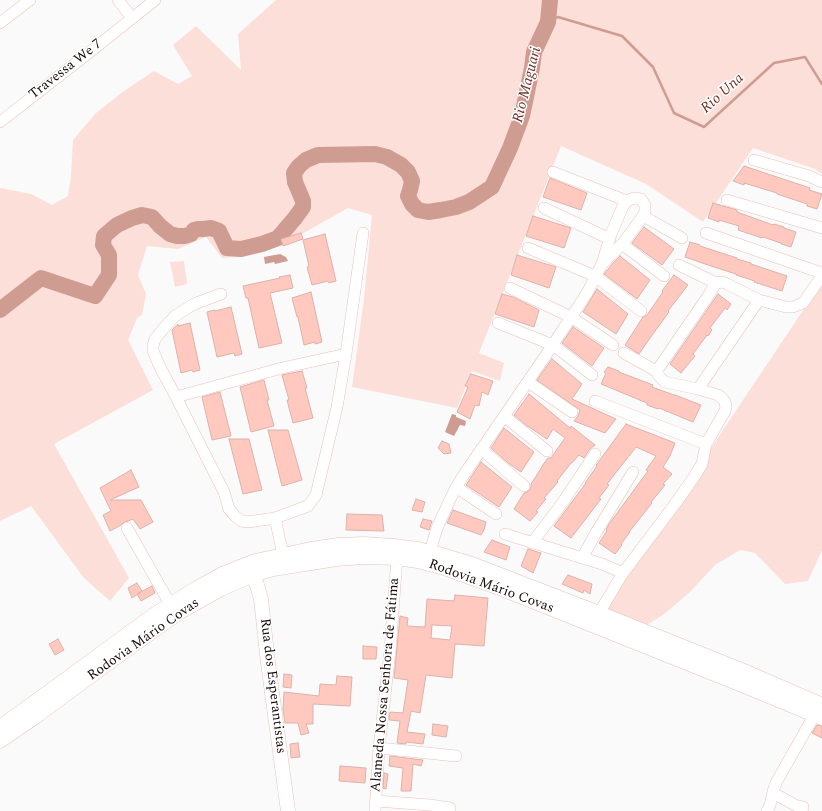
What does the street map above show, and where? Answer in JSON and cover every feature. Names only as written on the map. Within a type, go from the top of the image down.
[{"type":"main road","name":"Rodovia Mário Covas","points":[[0,741],[180,612],[221,589],[250,569],[255,561],[311,549],[339,545],[364,544],[399,547],[430,552],[472,564],[599,613],[640,637]]},
{"type":"main road","name":"Rodovia Mário Covas","points":[[0,726],[152,616],[222,574],[250,569],[273,569],[336,559],[364,557],[397,558],[418,561],[444,568],[770,682],[820,712]]},
{"type":"main road","name":"Rua dos Esperantistas","points":[[250,569],[259,590],[263,610],[268,663],[288,811]]},
{"type":"street","points":[[0,24],[30,0]]},
{"type":"street","points":[[118,0],[132,18],[155,0]]},
{"type":"street","name":"Travessa We 7","points":[[0,122],[132,18]]},
{"type":"street","points":[[754,160],[809,176],[822,182]]},
{"type":"street","points":[[553,172],[627,201]]},
{"type":"street","points":[[430,552],[437,528],[456,487],[553,345],[602,264],[623,206],[627,201],[634,198],[641,199],[645,205],[643,216],[622,244],[602,264]]},
{"type":"street","points":[[727,200],[822,228]]},
{"type":"street","points":[[544,208],[610,239]]},
{"type":"street","points":[[643,216],[682,238]]},
{"type":"street","points":[[221,294],[194,304],[175,316],[155,340],[153,351],[224,492],[229,509],[242,521],[248,522],[275,518],[308,506],[316,495],[337,407],[363,233]]},
{"type":"street","points":[[706,234],[822,272]]},
{"type":"street","points":[[622,244],[664,276]]},
{"type":"street","points":[[528,248],[595,276],[641,311]]},
{"type":"street","points":[[679,265],[716,283],[722,282],[727,284],[758,300],[786,307],[793,307],[803,303],[822,276]]},
{"type":"street","points":[[599,613],[623,573],[694,477],[702,464],[706,444],[725,412],[725,402],[718,395],[666,382],[660,378],[658,372],[658,369],[716,283]]},
{"type":"street","points":[[510,288],[571,317],[613,345]]},
{"type":"street","points":[[698,389],[758,300]]},
{"type":"street","points":[[498,322],[553,345],[592,374]]},
{"type":"street","points":[[624,353],[658,372]]},
{"type":"street","points":[[176,397],[282,368],[346,354]]},
{"type":"street","points":[[528,382],[572,412]]},
{"type":"street","points":[[595,401],[706,444]]},
{"type":"street","points":[[504,416],[548,451]]},
{"type":"street","points":[[481,449],[524,486]]},
{"type":"street","points":[[532,543],[563,502],[596,454]]},
{"type":"street","points":[[582,558],[634,472]]},
{"type":"street","points":[[456,487],[496,514]]},
{"type":"street","points":[[275,518],[283,555]]},
{"type":"street","points":[[127,528],[170,604]]},
{"type":"street","points":[[505,534],[602,564],[623,573]]},
{"type":"street","name":"Alameda Nossa Senhora de Fátima","points":[[375,806],[379,748],[390,651],[397,558]]},
{"type":"street","points":[[767,811],[782,770],[820,712]]},
{"type":"street","points":[[379,748],[456,756]]},
{"type":"street","points":[[772,794],[803,808],[802,811]]},
{"type":"street","points":[[375,806],[430,805],[450,808]]},
{"type":"shaded area","points":[[276,0],[822,0],[822,174],[815,169],[753,148],[703,222],[646,184],[561,146],[479,353],[504,363],[500,381],[472,371],[457,408],[352,387],[364,299],[372,215],[348,208],[302,234],[247,256],[222,258],[206,237],[178,249],[147,246],[138,275],[146,294],[142,315],[137,318],[128,340],[153,390],[54,444],[129,578],[110,601],[84,578],[31,506],[0,521],[0,189],[31,194],[52,205],[68,196],[71,176],[73,140],[96,113],[124,91],[154,71],[178,84],[192,76],[173,45],[196,26],[241,70],[238,34]]},
{"type":"shaded area","points":[[280,254],[286,257],[288,261],[275,264],[274,262],[265,264],[264,257]]},
{"type":"shaded area","points":[[184,261],[187,284],[175,287],[170,262]]},
{"type":"shaded area","points":[[822,282],[822,550],[808,581],[785,584],[755,553],[740,550],[715,565],[690,592],[663,615],[645,626],[605,609],[725,427]]},
{"type":"shaded area","points":[[452,414],[466,421],[465,426],[460,425],[454,436],[445,432]]},
{"type":"building","points":[[744,166],[810,188],[809,190],[822,194],[817,209],[777,193],[733,181]]},
{"type":"building","points":[[550,178],[587,193],[581,210],[543,197]]},
{"type":"building","points":[[713,203],[737,210],[737,212],[796,232],[791,247],[738,230],[739,226],[708,218]]},
{"type":"building","points":[[533,216],[571,228],[564,248],[526,236]]},
{"type":"building","points":[[644,227],[674,249],[662,265],[632,243]]},
{"type":"building","points":[[301,233],[303,239],[283,246],[281,239]]},
{"type":"building","points":[[325,234],[336,281],[329,283],[328,281],[312,285],[307,267],[309,266],[303,240]]},
{"type":"building","points":[[690,242],[787,276],[782,291],[685,257]]},
{"type":"building","points":[[517,255],[556,267],[549,288],[511,275]]},
{"type":"building","points":[[620,256],[650,280],[637,299],[604,274]]},
{"type":"building","points":[[290,275],[293,288],[270,293],[282,343],[259,348],[248,298],[246,298],[243,286]]},
{"type":"building","points":[[674,275],[688,285],[668,311],[669,312],[639,354],[625,345],[643,317],[647,315]]},
{"type":"building","points":[[597,289],[628,314],[616,334],[583,312]]},
{"type":"building","points":[[311,292],[322,342],[304,345],[292,298]]},
{"type":"building","points":[[502,294],[513,297],[539,310],[534,327],[495,314]]},
{"type":"building","points":[[718,294],[731,304],[727,310],[725,308],[710,328],[712,330],[693,354],[695,356],[681,373],[670,364]]},
{"type":"building","points":[[231,307],[242,354],[235,356],[234,353],[217,357],[207,312]]},
{"type":"building","points":[[190,323],[200,370],[193,372],[192,370],[181,373],[172,330],[178,324],[178,326]]},
{"type":"building","points":[[573,327],[604,348],[592,366],[562,343]]},
{"type":"building","points":[[552,359],[582,384],[572,399],[616,419],[605,433],[574,421],[580,410],[537,380]]},
{"type":"building","points":[[608,367],[653,385],[652,387],[701,405],[693,422],[659,408],[658,409],[647,405],[647,403],[601,384],[606,373],[604,372]]},
{"type":"building","points":[[302,371],[313,418],[293,423],[287,400],[289,400],[282,375]]},
{"type":"building","points":[[471,374],[493,381],[488,395],[482,392],[479,406],[475,405],[470,419],[457,412],[468,387],[465,386]]},
{"type":"building","points":[[264,380],[269,400],[267,400],[274,426],[251,432],[240,387]]},
{"type":"building","points":[[220,392],[231,436],[212,440],[202,397]]},
{"type":"building","points":[[529,394],[570,428],[571,426],[595,445],[589,450],[584,458],[579,455],[571,463],[557,481],[558,482],[544,498],[546,499],[530,521],[514,509],[524,493],[530,490],[531,484],[542,466],[548,458],[551,458],[565,438],[553,429],[547,439],[514,415]]},
{"type":"building","points":[[626,424],[675,443],[670,456],[663,467],[672,474],[663,484],[665,485],[629,532],[615,554],[599,543],[607,531],[606,530],[609,524],[648,471],[646,470],[656,456],[636,447],[607,484],[609,485],[599,498],[601,499],[571,538],[554,526],[586,483],[597,466],[596,465]]},
{"type":"building","points":[[504,428],[534,452],[521,472],[491,448]]},
{"type":"building","points":[[268,430],[288,430],[302,480],[282,486]]},
{"type":"building","points":[[229,439],[249,439],[262,490],[243,494]]},
{"type":"building","points":[[442,441],[449,444],[451,453],[444,454],[438,448]]},
{"type":"building","points":[[481,462],[512,487],[499,507],[466,485]]},
{"type":"building","points":[[131,470],[139,487],[110,500],[141,500],[153,522],[140,529],[133,519],[124,522],[110,531],[103,515],[111,511],[100,488]]},
{"type":"building","points":[[416,499],[425,502],[422,512],[412,510]]},
{"type":"building","points":[[453,510],[486,522],[481,535],[447,523]]},
{"type":"building","points":[[347,514],[382,515],[384,531],[346,530]]},
{"type":"building","points":[[423,519],[432,521],[429,530],[420,527]]},
{"type":"building","points":[[492,540],[510,547],[506,560],[484,552]]},
{"type":"building","points":[[528,549],[541,553],[533,573],[521,566]]},
{"type":"building","points":[[568,575],[592,584],[590,594],[584,590],[583,593],[562,584]]},
{"type":"building","points":[[137,583],[142,591],[132,598],[128,588]]},
{"type":"building","points":[[152,586],[155,593],[141,601],[137,594]]},
{"type":"building","points":[[455,595],[488,598],[484,646],[455,644],[452,678],[426,675],[420,713],[411,711],[407,732],[425,734],[423,744],[406,742],[406,744],[397,743],[400,721],[389,720],[390,712],[403,713],[408,680],[394,678],[400,616],[408,618],[407,626],[425,627],[427,599],[454,601]],"holes":[[[432,625],[452,626],[450,640],[431,638]]]},
{"type":"building","points":[[58,639],[64,650],[55,655],[49,644]]},
{"type":"building","points":[[363,646],[377,647],[376,659],[363,659]]},
{"type":"building","points":[[284,674],[292,675],[291,688],[283,687]]},
{"type":"building","points":[[337,676],[352,677],[350,706],[313,704],[313,724],[306,724],[309,733],[301,735],[298,723],[285,723],[283,709],[284,692],[319,696],[320,684],[336,685]]},
{"type":"building","points":[[433,724],[448,726],[446,737],[432,735]]},
{"type":"building","points":[[817,725],[822,726],[822,738],[812,733]]},
{"type":"building","points":[[298,743],[300,757],[291,758],[290,744]]},
{"type":"building","points":[[390,756],[423,760],[421,766],[413,764],[411,791],[401,791],[403,768],[389,766]]},
{"type":"building","points":[[340,766],[366,768],[365,783],[339,781]]},
{"type":"building","points":[[384,773],[388,774],[386,789],[383,788]]},
{"type":"waterway","name":"Rio Maguari","points":[[0,310],[41,278],[95,296],[109,275],[109,255],[103,245],[104,236],[117,225],[142,215],[152,217],[170,234],[177,236],[185,236],[198,229],[211,228],[219,231],[227,248],[241,249],[278,238],[303,207],[303,201],[295,182],[294,173],[306,160],[318,155],[375,154],[387,157],[401,165],[408,172],[412,181],[408,196],[412,204],[418,210],[428,212],[441,210],[456,207],[469,202],[492,187],[510,148],[522,116],[534,52],[548,22],[550,0]]},
{"type":"waterway","name":"Rio Una","points":[[548,22],[558,17],[622,36],[653,67],[674,113],[704,127],[774,63],[805,57],[822,84]]}]
